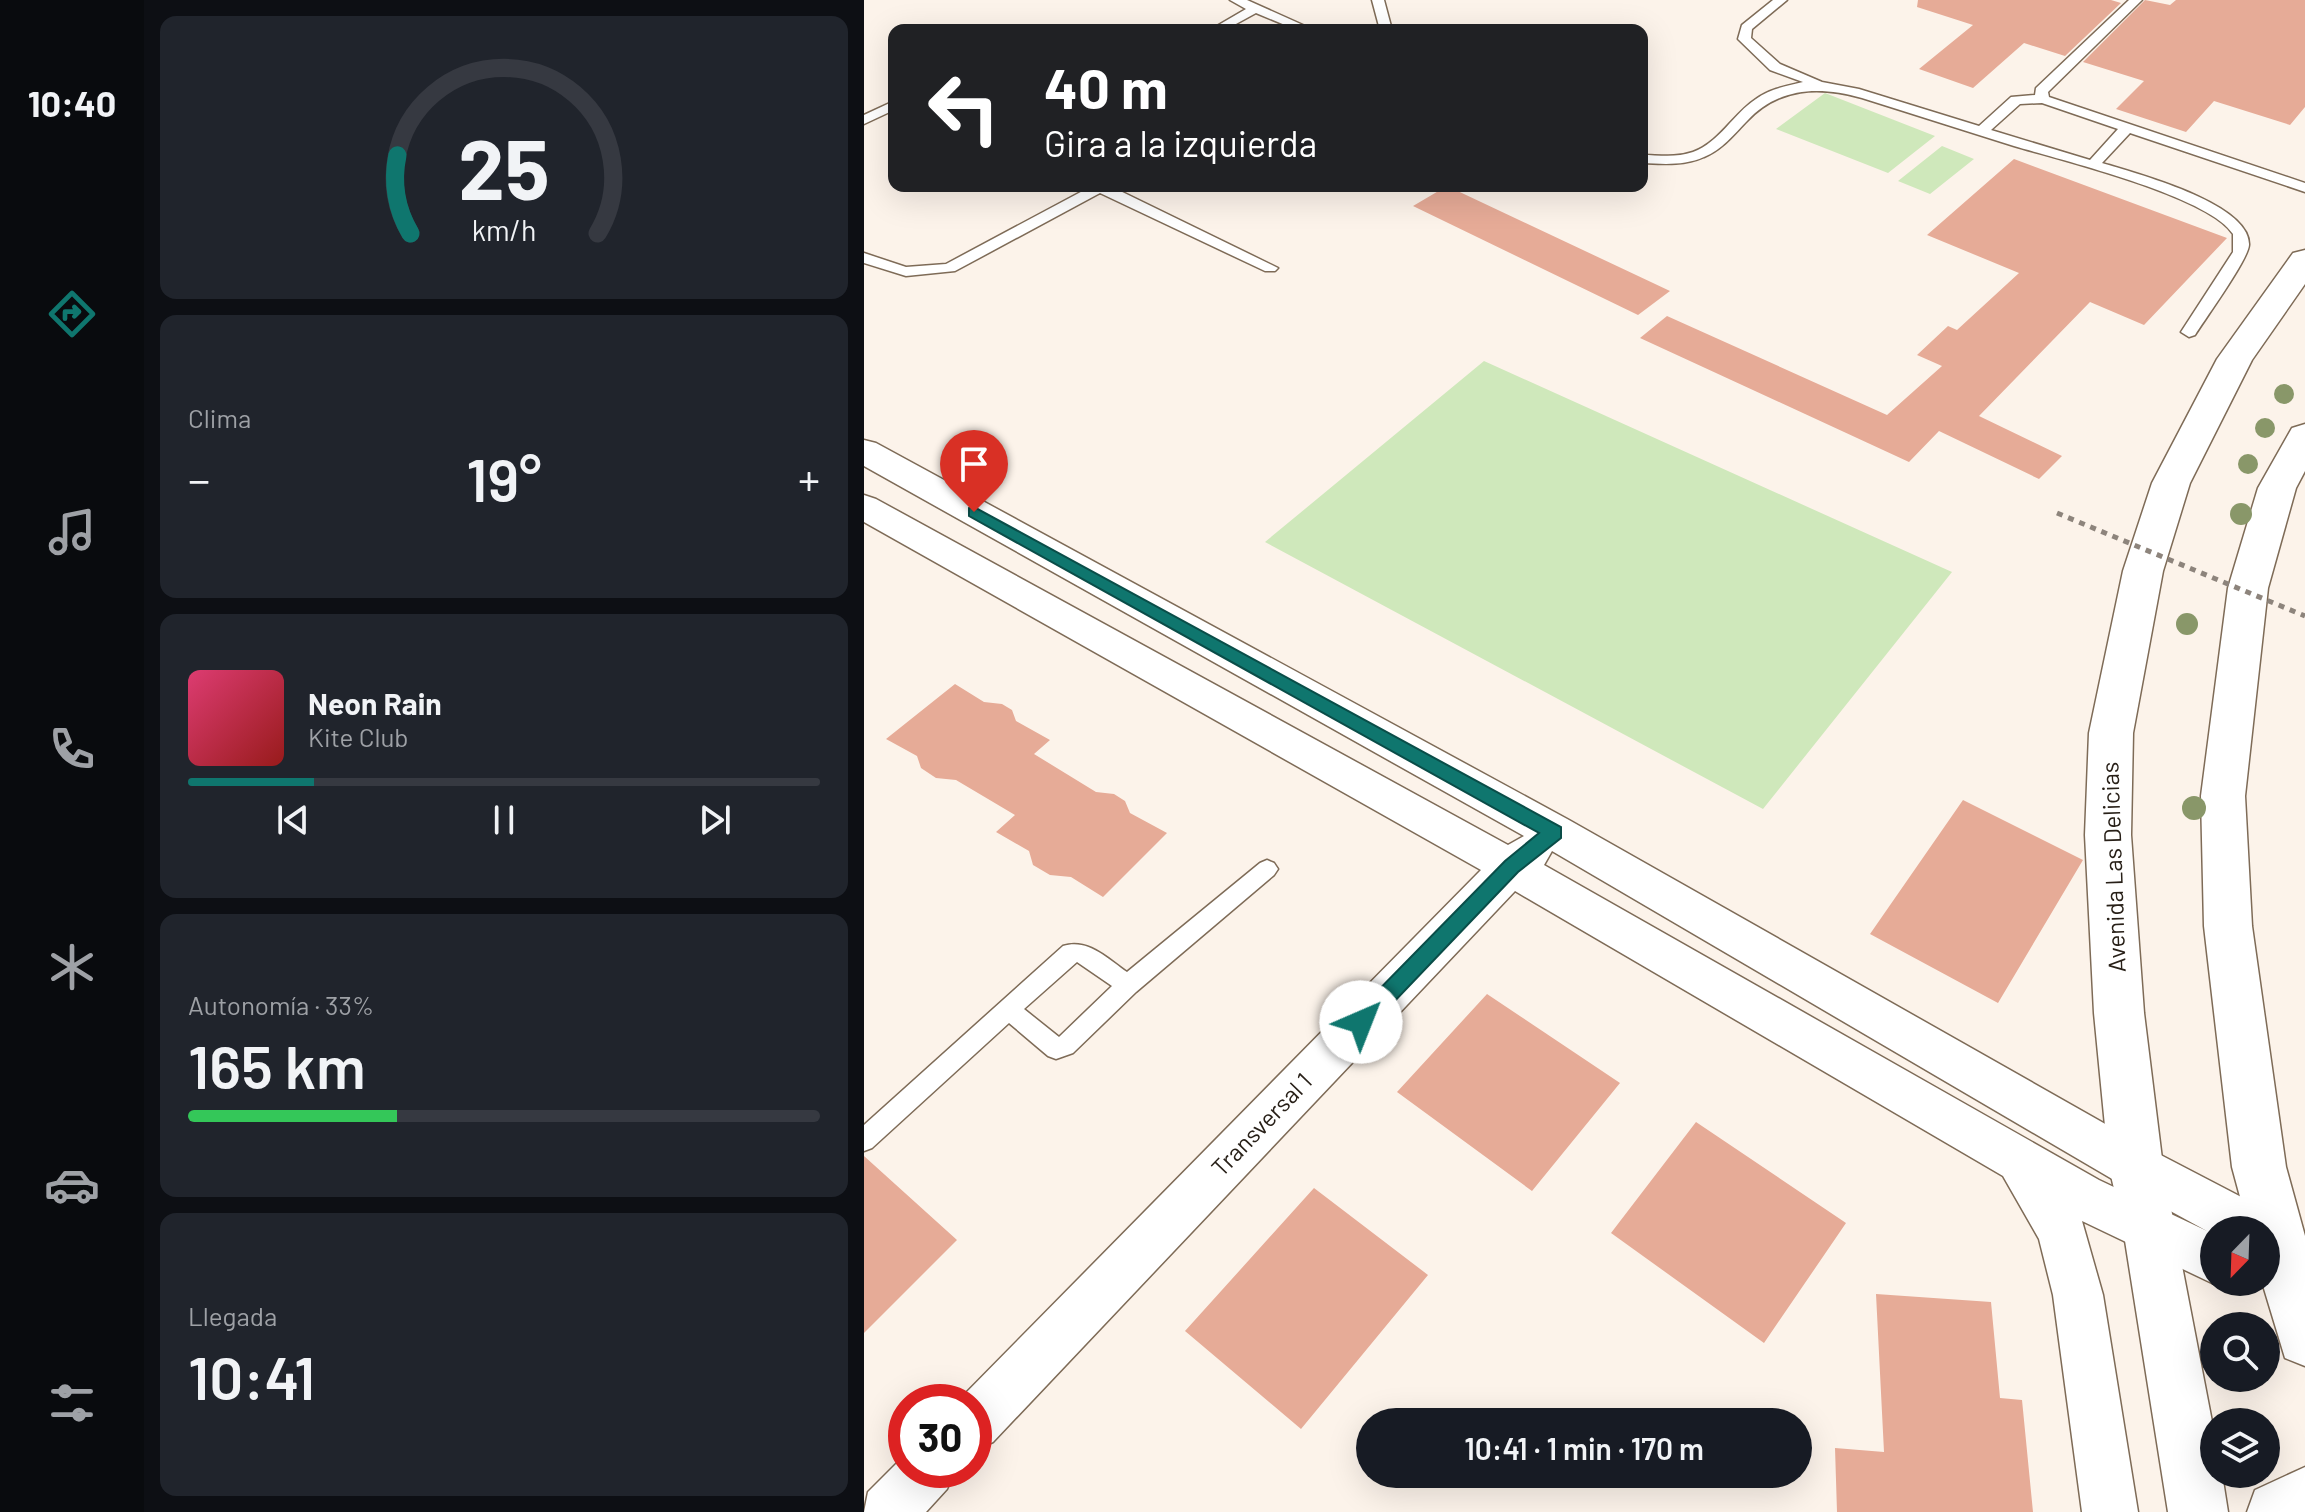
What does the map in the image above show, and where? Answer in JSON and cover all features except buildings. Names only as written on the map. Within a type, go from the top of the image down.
[{"type":"main road","name":"Avenida Las Delicias","points":[[2198,1512],[2150,1228],[2136,1167],[2119,1013],[2109,850],[2111,733],[2143,571],[2171,483],[2235,359],[2305,260]]},
{"type":"main road","points":[[2269,1216],[2259,1167],[2228,926],[2223,796],[2248,588],[2277,488],[2305,436]]},
{"type":"main road","points":[[2277,1512],[2305,1497]]},
{"type":"street","points":[[864,451],[1554,832],[2136,1167],[2205,1216]]},
{"type":"street","points":[[864,507],[1511,867],[2082,1196],[2200,1253]]},
{"type":"street","name":"Transversal 1","points":[[992,1404],[1511,867],[1554,832]]},
{"type":"street","points":[[2020,1161],[2062,1232],[2078,1295],[2110,1512]]},
{"type":"street","points":[[888,1512],[911,1488]]},
{"type":"lane","points":[[1236,0],[1294,24]]},
{"type":"lane","points":[[1378,0],[1384,24]]},
{"type":"lane","points":[[1781,0],[1746,28],[1744,39],[1775,67],[1826,86],[2092,166],[2201,205],[2238,229],[2242,237],[2240,252],[2189,332]]},
{"type":"lane","points":[[2043,99],[2041,91],[2136,0]]},
{"type":"lane","points":[[1227,24],[1256,8]]},
{"type":"lane","points":[[1648,159],[1673,161],[1697,157],[1722,142],[1747,111],[1771,94],[1801,86],[1826,86]]},
{"type":"lane","points":[[1982,131],[2016,100],[2043,99],[2305,188]]},
{"type":"lane","points":[[864,120],[888,108]]},
{"type":"lane","points":[[2092,166],[2127,128]]},
{"type":"lane","points":[[864,257],[896,271],[950,268],[1093,192]]},
{"type":"lane","points":[[1112,192],[1270,268]]},
{"type":"lane","points":[[1009,1010],[1056,1049],[1065,1046],[1128,985],[1267,869]]},
{"type":"lane","points":[[864,1140],[1071,953],[1080,952],[1128,985]]},
{"type":"path","points":[[2057,513],[2305,616]]},
{"type":"green space","points":[[1825,93],[1935,136],[1888,173],[1776,129]]},
{"type":"green space","points":[[1942,146],[1974,159],[1930,194],[1898,181]]},
{"type":"green space","points":[[1484,361],[1952,572],[1763,809],[1265,542]]},
{"type":"route","points":[[974,512],[1554,832],[1511,867],[1361,1022]]}]
